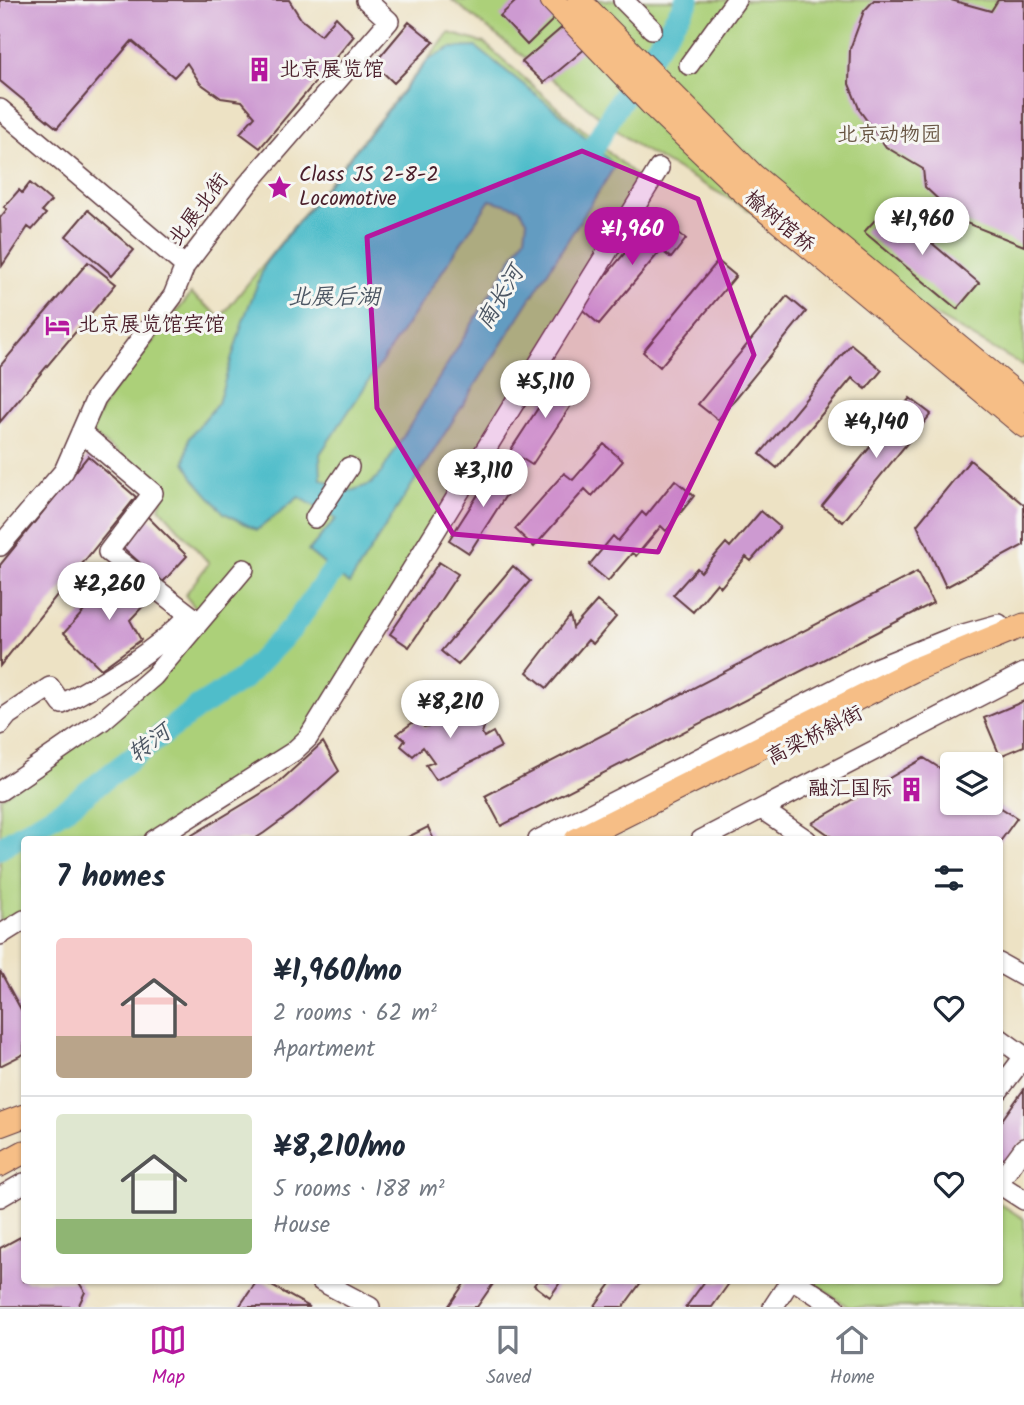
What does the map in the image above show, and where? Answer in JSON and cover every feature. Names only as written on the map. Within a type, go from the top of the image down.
[{"type":"main road","name":"榆树馆桥","points":[[552,0],[654,108],[741,190],[1024,426]]},
{"type":"main road","name":"榆树馆桥","points":[[579,0],[753,175],[1024,400]]},
{"type":"main road","name":"高梁桥斜街","points":[[584,836],[914,670],[1024,625]]},
{"type":"main road","name":"高梁桥斜街","points":[[618,836],[909,687],[1024,641]]},
{"type":"main road","points":[[0,1125],[21,1117]]},
{"type":"main road","points":[[0,1165],[21,1154]]},
{"type":"street","name":"北展北街","points":[[0,546],[64,471],[96,398],[173,296],[185,266],[247,185],[389,21],[366,0]]},
{"type":"street","points":[[624,0],[652,29]]},
{"type":"street","points":[[689,65],[736,0]]},
{"type":"street","points":[[0,108],[185,266]]},
{"type":"street","points":[[160,836],[293,752],[307,738],[659,168]]},
{"type":"street","points":[[0,724],[8,715],[50,687],[62,704],[97,685],[177,628],[190,615],[108,552],[153,493],[81,432]]},
{"type":"street","points":[[315,518],[349,467]]},
{"type":"street","points":[[0,791],[102,721],[154,676],[244,569]]},
{"type":"street","name":"高梁桥斜街","points":[[546,836],[878,667],[953,637],[979,632],[1024,615]]},
{"type":"street","points":[[878,667],[914,670]]},
{"type":"street","name":"高梁桥斜街","points":[[709,836],[1024,673]]},
{"type":"street","points":[[763,810],[801,836]]},
{"type":"street","points":[[0,935],[21,922]]},
{"type":"street","points":[[1003,965],[1024,977]]},
{"type":"street","points":[[1003,1041],[1024,1056],[1003,1085]]},
{"type":"street","points":[[1003,1177],[1024,1148]]},
{"type":"street","points":[[0,1197],[21,1185]]},
{"type":"street","points":[[1003,1186],[1024,1200]]},
{"type":"street","points":[[327,1284],[370,1307]]},
{"type":"street","points":[[773,1307],[788,1284]]},
{"type":"street","points":[[800,1284],[835,1307]]},
{"type":"highlighted area","points":[[582,151],[698,199],[754,355],[658,552],[453,534],[377,408],[367,237]]},
{"type":"green space","name":"北京动物园","points":[[452,0],[1024,0],[1024,366],[638,147]]},
{"type":"green space","points":[[449,33],[484,43],[645,184],[301,744],[153,836],[21,836],[21,914],[0,926],[0,798],[108,720],[199,613],[185,595],[209,563],[159,507],[164,492],[149,476],[89,432],[111,393],[191,294],[221,317]]},
{"type":"green space","points":[[1003,1206],[1024,1219],[1024,1307],[848,1307],[815,1284],[1003,1284]]},
{"type":"water","name":"北展后湖","points":[[476,47],[563,116],[615,166],[349,584],[308,551],[336,519],[299,497],[257,530],[224,513],[194,479],[185,462],[189,438],[218,403],[243,321],[266,262],[428,60],[450,48]],"holes":[[[490,200],[519,208],[527,220],[525,237],[381,473],[371,484],[351,491],[321,479],[320,454]]]},
{"type":"building","name":"北京展览馆","points":[[0,0],[289,0],[301,19],[321,35],[336,17],[354,36],[260,148],[240,133],[255,116],[242,101],[221,98],[200,83],[187,63],[174,77],[132,41],[57,128],[0,81]]},
{"type":"building","points":[[517,0],[539,0],[555,18],[527,45],[500,16]]},
{"type":"building","points":[[874,0],[951,0],[991,11],[998,0],[1024,0],[1024,246],[961,221],[925,187],[923,169],[886,147],[860,111],[849,84],[850,49],[864,11]]},
{"type":"building","points":[[409,22],[434,42],[394,83],[374,64]]},
{"type":"building","points":[[565,25],[586,48],[544,83],[522,62]]},
{"type":"building","points":[[30,183],[51,201],[42,211],[46,214],[32,230],[28,227],[2,266],[0,218],[7,209],[4,207],[19,190],[22,193]]},
{"type":"building","points":[[888,206],[979,283],[957,309],[864,232]]},
{"type":"building","points":[[88,210],[134,250],[112,275],[66,236]]},
{"type":"building","points":[[657,215],[686,239],[671,258],[661,250],[599,324],[579,307]]},
{"type":"building","points":[[718,261],[736,276],[660,367],[643,352]]},
{"type":"building","name":"北京展览馆宾馆","points":[[88,262],[116,284],[0,422],[0,366]]},
{"type":"building","points":[[787,296],[806,312],[718,420],[698,404]]},
{"type":"building","points":[[851,344],[882,370],[866,389],[852,378],[777,468],[760,454]]},
{"type":"building","points":[[559,376],[581,390],[532,465],[510,451]]},
{"type":"building","points":[[910,398],[931,414],[843,522],[822,506]]},
{"type":"building","points":[[604,444],[623,461],[592,496],[585,489],[534,547],[515,529],[564,473],[573,480]]},
{"type":"building","points":[[88,456],[136,497],[0,666],[0,565]]},
{"type":"building","points":[[970,460],[1024,505],[1024,545],[946,587],[917,525]]},
{"type":"building","points":[[497,465],[517,478],[469,553],[449,540]]},
{"type":"building","points":[[675,480],[694,496],[666,531],[661,526],[636,556],[632,553],[608,581],[589,565],[613,536],[618,541],[642,512],[646,516]]},
{"type":"building","points":[[761,511],[780,527],[751,561],[746,557],[721,587],[717,583],[693,612],[673,595],[697,568],[701,572],[726,543],[730,547]]},
{"type":"building","points":[[143,512],[187,556],[162,583],[119,544]]},
{"type":"building","points":[[439,562],[458,574],[409,647],[390,634]]},
{"type":"building","points":[[513,566],[530,581],[458,665],[441,651]]},
{"type":"building","points":[[122,569],[149,600],[130,620],[141,640],[101,669],[64,633]]},
{"type":"building","points":[[917,572],[933,603],[501,826],[485,796]]},
{"type":"building","points":[[597,601],[616,617],[593,644],[588,640],[547,688],[527,672],[570,616],[573,628]]},
{"type":"building","points":[[1024,701],[1024,746],[1003,755],[1003,752],[998,752],[984,718]]},
{"type":"building","points":[[476,708],[484,712],[487,718],[482,733],[484,737],[493,732],[501,747],[436,780],[426,765],[434,762],[423,747],[413,756],[401,746],[405,740],[397,734],[419,718],[424,727],[429,726],[425,716],[449,709],[451,720],[459,720],[462,713]]},
{"type":"building","points":[[323,742],[339,771],[294,811],[259,836],[191,836],[277,784]]},
{"type":"building","name":"融汇国际","points":[[924,758],[940,768],[940,815],[1003,815],[1003,809],[1017,818],[1003,837],[830,836],[812,823]]},
{"type":"building","points":[[428,827],[432,836],[410,836]]},
{"type":"building","points":[[0,971],[21,1010],[21,1056],[0,1066]]},
{"type":"building","points":[[1024,1089],[1024,1140],[1003,1164],[1003,1118]]},
{"type":"building","points":[[21,1237],[21,1284],[80,1284],[85,1292],[78,1307],[0,1306],[0,1248]]},
{"type":"building","points":[[255,1284],[268,1284],[310,1307],[239,1307]]},
{"type":"building","points":[[464,1284],[493,1284],[477,1307],[448,1307]]},
{"type":"building","points":[[535,1284],[559,1284],[550,1297]]},
{"type":"building","points":[[611,1284],[640,1284],[623,1307],[594,1307]]},
{"type":"building","points":[[703,1284],[729,1284],[712,1307],[686,1307]]},
{"type":"waterway","name":"南长河","points":[[580,172],[615,109],[688,0]]},
{"type":"waterway","name":"转河","points":[[0,848],[68,807],[197,708],[243,679],[291,629],[350,548]]},
{"type":"place","name":"北京展览馆","points":[[259,70]]},
{"type":"place","name":"Class JS 2-8-2 Locomotive","points":[[279,187]]},
{"type":"place","name":"北京展览馆宾馆","points":[[58,325]]},
{"type":"place","name":"融汇国际","points":[[912,789]]}]
